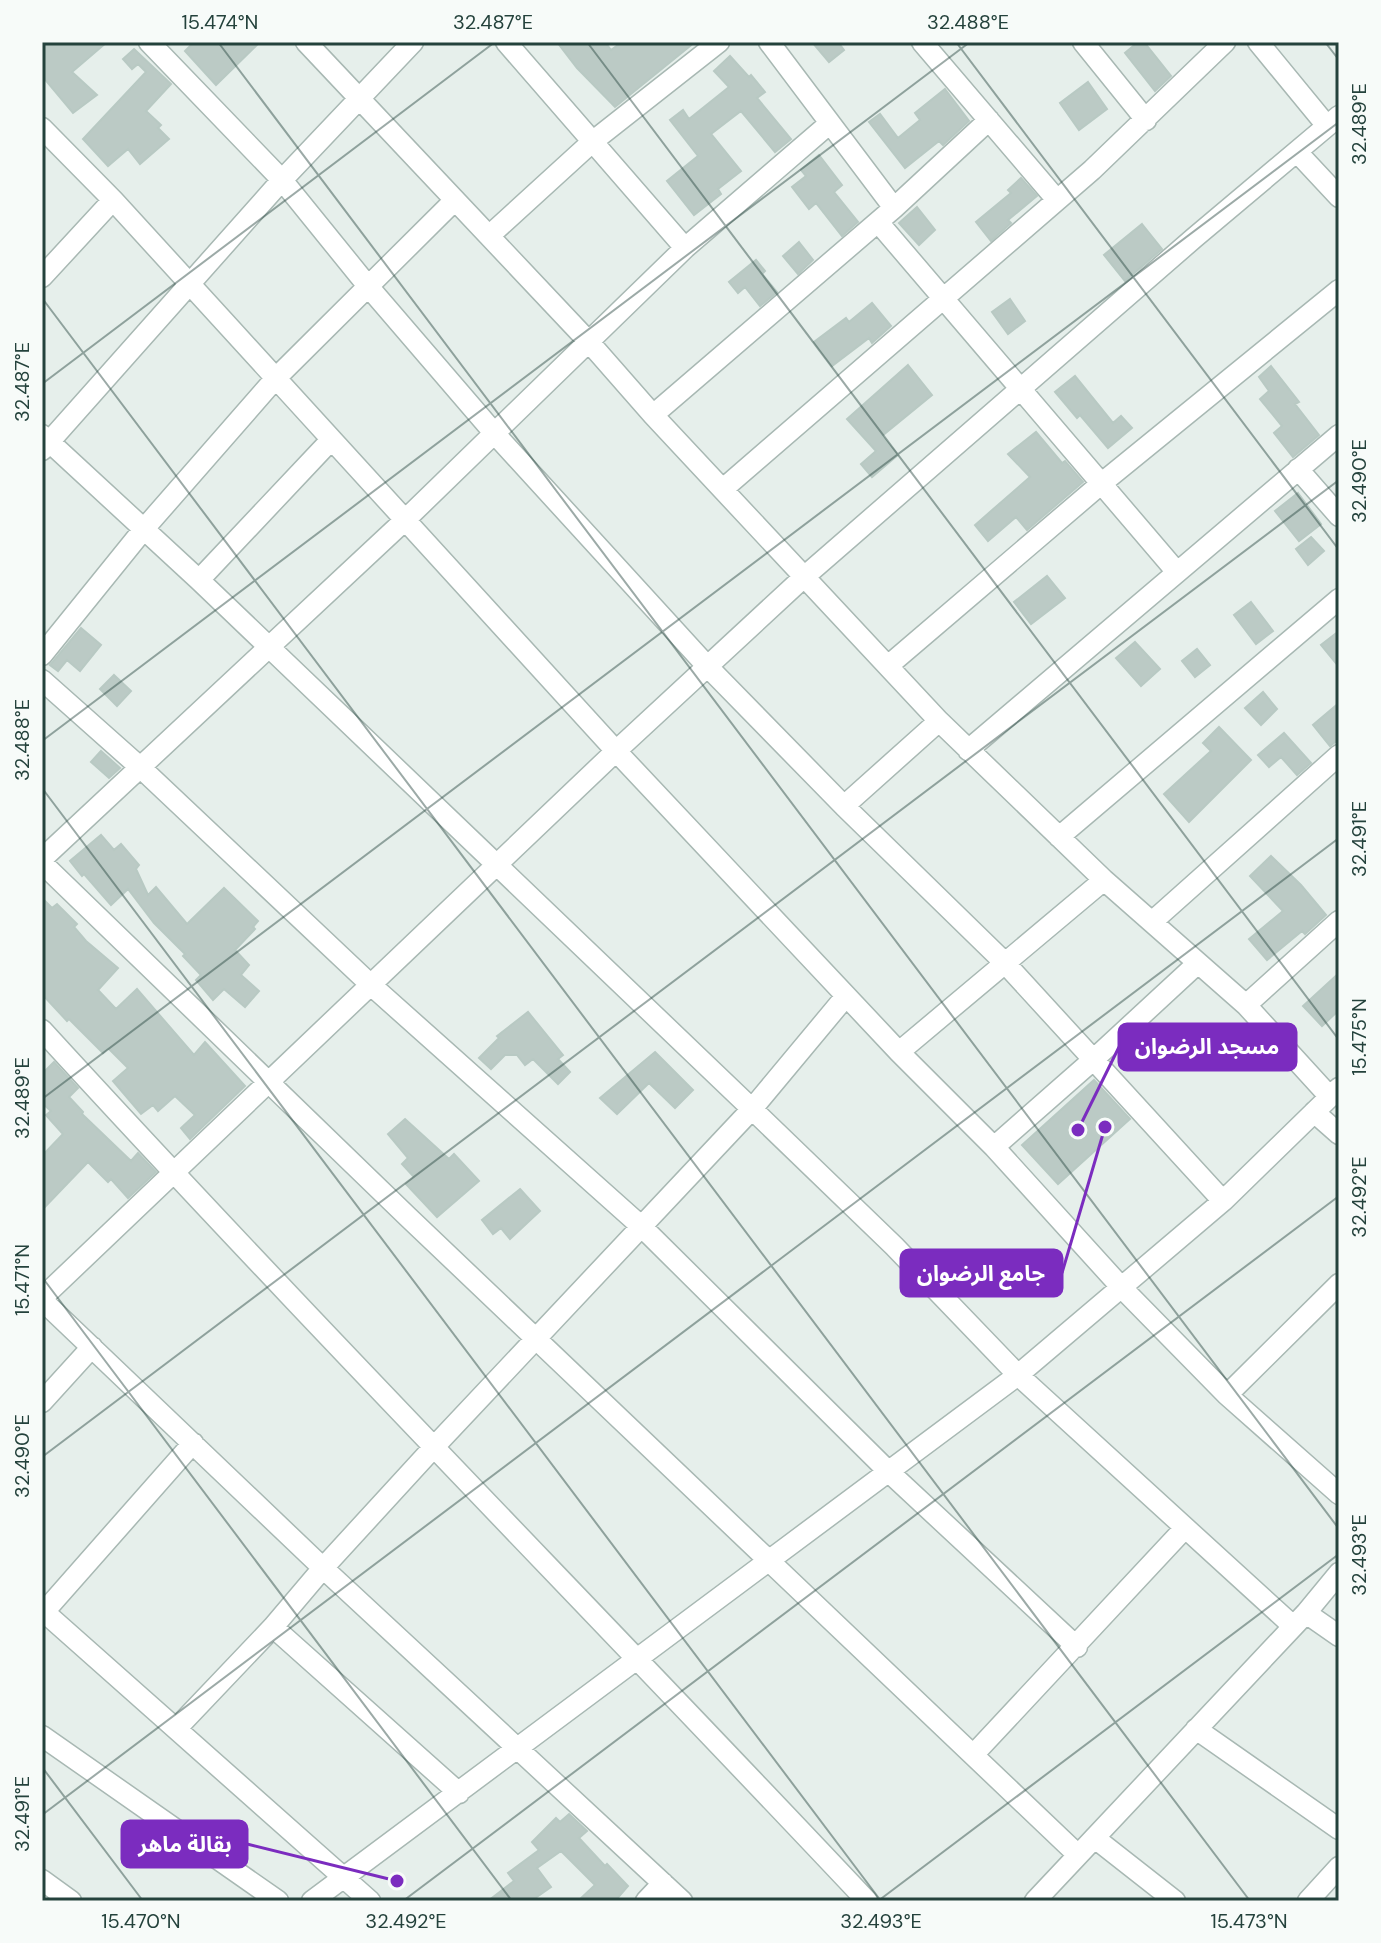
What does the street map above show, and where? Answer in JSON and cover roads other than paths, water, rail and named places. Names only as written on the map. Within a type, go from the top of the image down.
[{"type":"street","points":[[149,42],[282,180],[495,434],[707,666],[844,806],[1004,962],[1223,1201]]},
{"type":"street","points":[[306,42],[589,342],[653,415],[939,721],[1104,880],[1246,1005],[1334,1092],[1223,1201],[1018,1375],[312,1901]]},
{"type":"street","points":[[413,42],[282,180],[44,442],[199,580],[752,1109],[894,1246],[1018,1375],[1185,1528],[1300,1620],[1339,1636]]},
{"type":"street","points":[[489,236],[592,142],[719,42]]},
{"type":"street","points":[[769,42],[829,124],[944,299],[1176,571]]},
{"type":"street","points":[[922,42],[1057,200]]},
{"type":"street","points":[[1083,42],[1146,120]]},
{"type":"street","points":[[723,489],[1057,200],[1146,120],[1225,42]]},
{"type":"street","points":[[682,1901],[323,1568],[42,1299],[616,751],[804,577],[1333,121],[1258,42]]},
{"type":"street","points":[[509,43],[685,248]]},
{"type":"street","points":[[653,415],[886,215],[989,120]]},
{"type":"street","points":[[829,124],[685,248],[404,521],[42,861],[769,1562],[1078,1855]]},
{"type":"street","points":[[42,128],[113,200],[616,751],[899,1052],[994,1147],[1122,1288],[1227,1395],[1339,1494]]},
{"type":"street","points":[[1297,152],[1339,197]]},
{"type":"street","points":[[42,277],[113,200]]},
{"type":"street","points":[[42,655],[143,530],[275,379],[455,200]]},
{"type":"street","points":[[889,665],[1102,483],[1339,290]]},
{"type":"street","points":[[968,750],[1339,435]]},
{"type":"street","points":[[199,580],[331,440]]},
{"type":"street","points":[[1298,469],[1339,516]]},
{"type":"street","points":[[1059,837],[1339,599]]},
{"type":"street","points":[[42,680],[141,768],[371,985],[642,1227],[889,1472],[1077,1647]]},
{"type":"street","points":[[844,806],[939,721]]},
{"type":"street","points":[[1153,921],[1339,755]]},
{"type":"street","points":[[899,1052],[1104,880]]},
{"type":"street","points":[[1246,1005],[1339,921]]},
{"type":"street","points":[[994,1147],[1198,963]]},
{"type":"street","points":[[176,1729],[273,1627],[433,1448],[752,1109],[846,996]]},
{"type":"street","points":[[42,1030],[174,1175],[867,1901]]},
{"type":"street","points":[[1314,1112],[1339,1134]]},
{"type":"street","points":[[1227,1395],[1339,1284]]},
{"type":"street","points":[[42,1402],[92,1347]]},
{"type":"street","points":[[193,1443],[43,1611],[370,1901]]},
{"type":"street","points":[[974,1754],[1185,1528]]},
{"type":"street","points":[[1035,1901],[1300,1620],[1339,1573]]},
{"type":"street","points":[[273,1627],[459,1793]]},
{"type":"street","points":[[1196,1729],[1339,1829]]},
{"type":"street","points":[[42,1736],[278,1901]]},
{"type":"street","points":[[1096,1839],[1175,1901]]},
{"type":"street","points":[[1308,1901],[1339,1867]]},
{"type":"street","points":[[42,1880],[71,1901]]},
{"type":"street","points":[[646,1901],[663,1883]]},
{"type":"place","name":"جامع الرضوان","points":[[1105,1127]]},
{"type":"place","name":"مسجد الرضوان","points":[[1078,1130]]},
{"type":"place","name":"بقالة ماهر","points":[[397,1881]]}]
